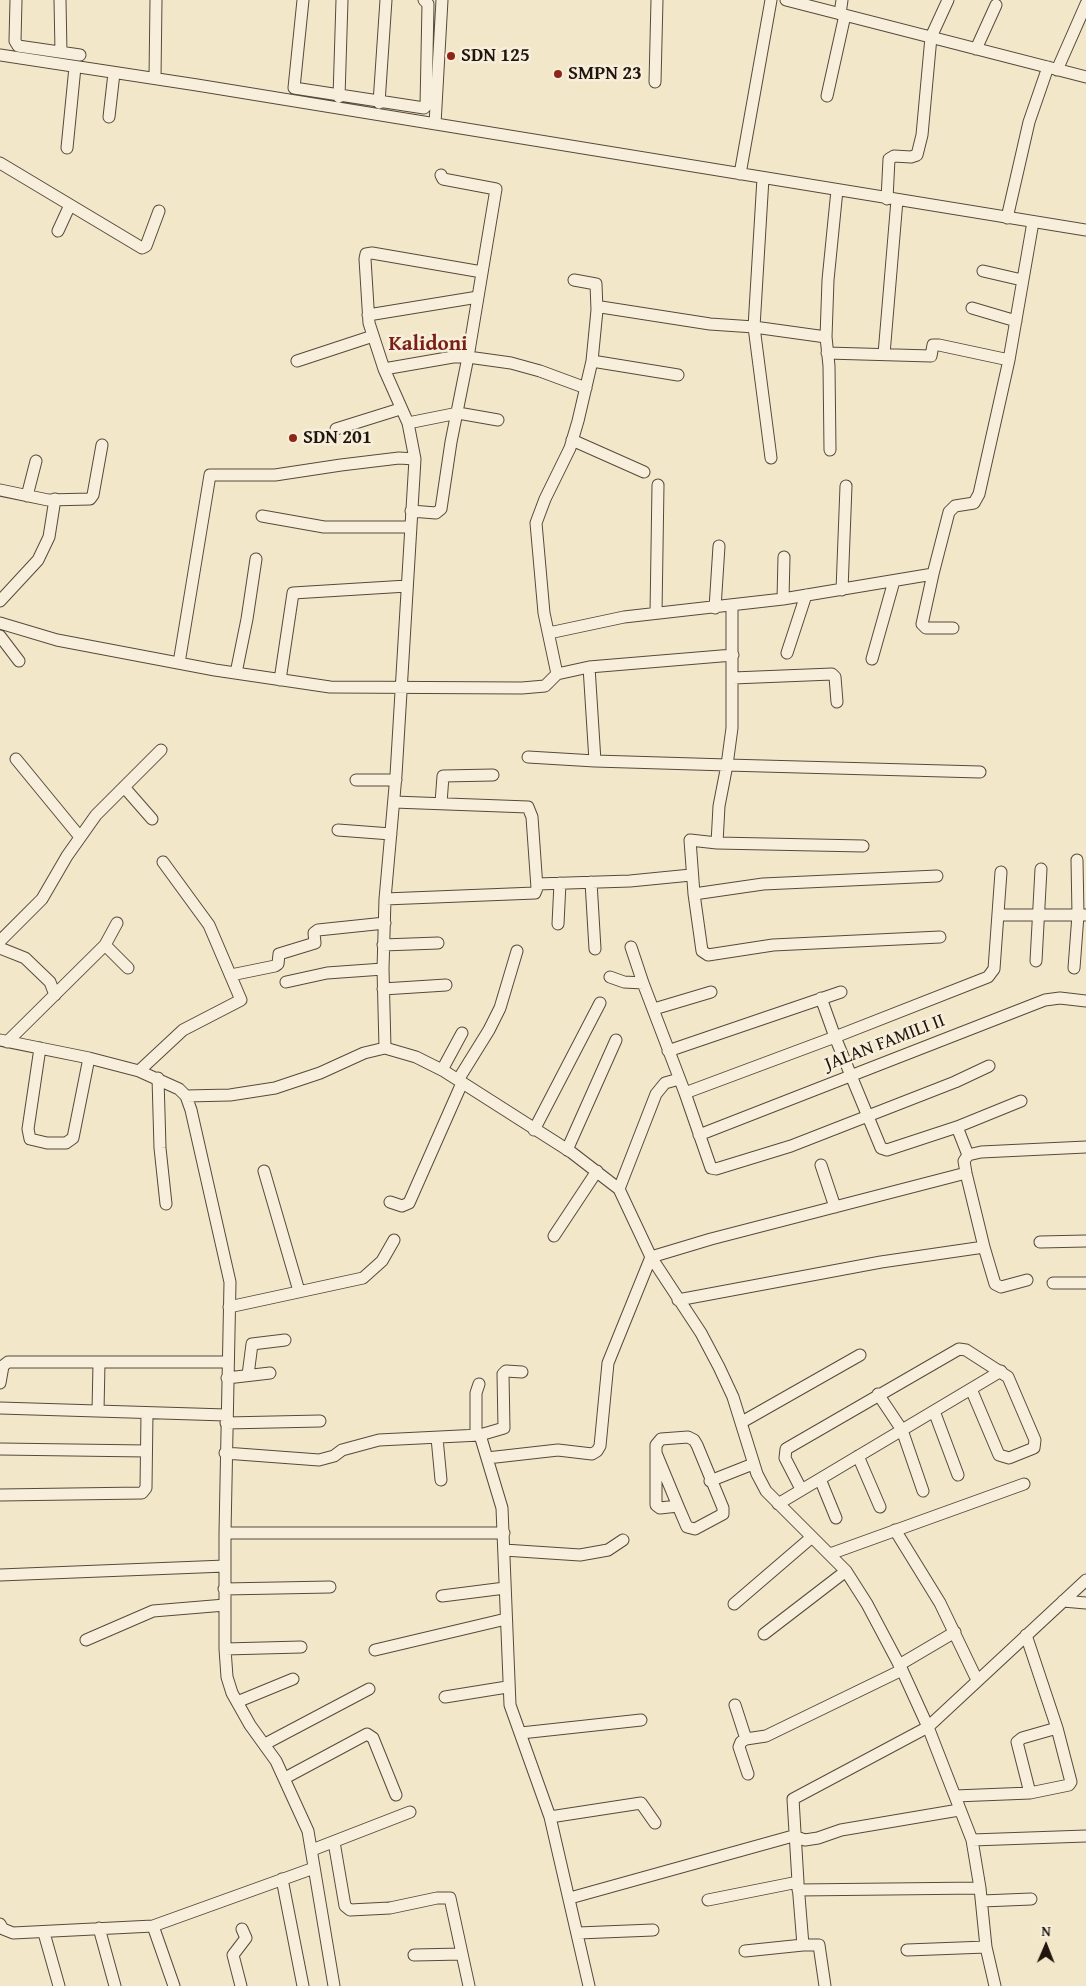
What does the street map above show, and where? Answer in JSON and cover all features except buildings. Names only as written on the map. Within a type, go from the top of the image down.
[{"type":"street","points":[[16,0],[16,44],[80,55]]},
{"type":"street","points":[[60,0],[60,52]]},
{"type":"street","points":[[155,78],[156,0]]},
{"type":"street","points":[[303,0],[294,88],[339,97],[422,108],[426,106],[428,4],[424,0]]},
{"type":"street","points":[[339,97],[342,0]]},
{"type":"street","points":[[380,103],[386,0]]},
{"type":"street","points":[[435,124],[442,0]]},
{"type":"street","points":[[656,82],[657,0]]},
{"type":"street","points":[[786,0],[843,14],[931,41],[976,49],[1049,70],[1086,77]]},
{"type":"street","points":[[827,96],[843,14],[842,0]]},
{"type":"street","points":[[884,354],[895,204],[889,159],[894,156],[914,157],[922,135],[931,41],[948,0]]},
{"type":"street","points":[[740,174],[770,2]]},
{"type":"street","points":[[1007,218],[1023,144],[1049,70],[1086,4]]},
{"type":"street","points":[[976,49],[996,5]]},
{"type":"street","points":[[0,55],[155,78],[740,174],[762,184],[836,196],[1007,218],[1032,227],[1086,230]]},
{"type":"street","points":[[67,148],[75,67]]},
{"type":"street","points":[[110,117],[114,72]]},
{"type":"street","points":[[0,164],[142,248],[146,246],[159,211]]},
{"type":"street","points":[[411,511],[436,513],[440,510],[450,442],[458,413],[496,188],[443,179],[441,175]]},
{"type":"street","points":[[762,184],[754,327],[771,458]]},
{"type":"street","points":[[830,450],[826,337],[828,280],[836,196]]},
{"type":"street","points":[[58,231],[70,205]]},
{"type":"street","points":[[953,628],[926,628],[922,624],[949,512],[955,506],[974,502],[979,494],[1009,360],[1032,227]]},
{"type":"street","points":[[385,1048],[383,944],[385,900],[396,780],[415,459],[408,423],[400,409],[384,369],[368,316],[366,254],[372,253],[482,272]]},
{"type":"street","points":[[983,271],[1022,280]]},
{"type":"street","points":[[557,674],[541,593],[536,523],[572,440],[592,361],[597,310],[596,284],[574,280]]},
{"type":"street","points":[[368,316],[478,297]]},
{"type":"street","points":[[597,310],[601,307],[710,324],[754,327],[826,337]]},
{"type":"street","points":[[972,308],[1016,321]]},
{"type":"street","points":[[297,361],[373,336]]},
{"type":"street","points":[[827,352],[931,356],[934,345],[939,345],[1009,360]]},
{"type":"street","points":[[384,369],[453,357],[468,357],[511,363],[540,371],[586,388]]},
{"type":"street","points":[[592,361],[678,375]]},
{"type":"street","points":[[336,428],[400,409]]},
{"type":"street","points":[[408,423],[458,413],[498,420]]},
{"type":"street","points":[[572,440],[644,472]]},
{"type":"street","points":[[0,490],[48,500],[90,499],[93,495],[102,445]]},
{"type":"street","points":[[179,663],[210,474],[275,476],[341,464],[399,458],[415,459]]},
{"type":"street","points":[[27,496],[36,461]]},
{"type":"street","points":[[656,613],[658,485]]},
{"type":"street","points":[[842,590],[846,486]]},
{"type":"street","points":[[0,602],[38,560],[49,537],[55,500]]},
{"type":"street","points":[[262,516],[324,527],[410,527]]},
{"type":"street","points":[[715,608],[719,546]]},
{"type":"street","points":[[783,599],[784,557]]},
{"type":"street","points":[[236,673],[248,619],[256,559]]},
{"type":"street","points":[[549,633],[624,617],[783,599],[933,574]]},
{"type":"street","points":[[872,659],[894,581]]},
{"type":"street","points":[[280,680],[293,593],[406,586]]},
{"type":"street","points":[[786,653],[806,595]]},
{"type":"street","points":[[716,843],[719,806],[732,728],[732,606]]},
{"type":"street","points":[[0,623],[57,640],[236,673],[330,687],[535,688],[545,686],[557,674],[589,667],[733,655]]},
{"type":"street","points":[[0,636],[19,661]]},
{"type":"street","points":[[589,667],[595,760]]},
{"type":"street","points":[[733,678],[832,674],[837,702]]},
{"type":"street","points":[[0,941],[42,899],[80,837],[96,816],[161,750]]},
{"type":"street","points":[[528,757],[980,772]]},
{"type":"street","points":[[16,758],[80,837]]},
{"type":"street","points":[[441,803],[443,776],[493,775]]},
{"type":"street","points":[[356,780],[396,780]]},
{"type":"street","points":[[124,787],[152,819]]},
{"type":"street","points":[[385,900],[535,892],[537,884],[532,817],[528,807],[394,802]]},
{"type":"street","points":[[338,830],[391,834]]},
{"type":"street","points":[[863,846],[716,843],[690,840],[690,875],[702,951],[708,955],[772,945],[940,938]]},
{"type":"street","points":[[1074,968],[1081,948],[1082,915],[1082,878],[1077,860]]},
{"type":"street","points":[[139,1070],[183,1030],[240,1002],[241,998],[209,925],[163,862]]},
{"type":"street","points":[[1036,961],[1041,869]]},
{"type":"street","points":[[685,1093],[988,977],[994,969],[1001,872]]},
{"type":"street","points":[[537,884],[630,881],[690,875]]},
{"type":"street","points":[[694,894],[763,884],[936,876]]},
{"type":"street","points":[[591,882],[595,949]]},
{"type":"street","points":[[558,924],[560,883]]},
{"type":"street","points":[[998,915],[1082,915]]},
{"type":"street","points":[[2,1041],[55,995],[105,945],[117,922]]},
{"type":"street","points":[[231,975],[275,966],[278,964],[279,954],[316,943],[314,933],[318,930],[384,923]]},
{"type":"street","points":[[383,944],[438,943]]},
{"type":"street","points":[[105,945],[128,968]]},
{"type":"street","points":[[632,947],[643,983],[711,1168],[716,1169],[791,1146],[989,1066]]},
{"type":"street","points":[[0,948],[26,958],[50,982],[55,995]]},
{"type":"street","points":[[390,1202],[402,1206],[409,1203],[460,1082],[500,1008],[517,951]]},
{"type":"street","points":[[286,982],[327,973],[383,969]]},
{"type":"street","points":[[610,977],[624,982],[643,983]]},
{"type":"street","points":[[383,989],[446,985]]},
{"type":"street","points":[[654,1009],[711,992]]},
{"type":"street","points":[[668,1051],[841,992]]},
{"type":"street","points":[[821,998],[849,1074],[881,1148],[884,1150],[957,1127],[1022,1101]]},
{"type":"street","name":"JALAN FAMILI II","points":[[699,1135],[849,1074],[1045,1000],[1060,998],[1086,1001]]},
{"type":"street","points":[[534,1130],[600,1002]]},
{"type":"street","points":[[442,1070],[462,1033]]},
{"type":"street","points":[[567,1150],[616,1040]]},
{"type":"street","points":[[2,1041],[139,1070],[179,1089],[186,1096],[195,1122],[229,1271],[224,1589],[227,1677],[237,1702],[250,1725],[265,1744],[285,1778],[308,1831],[334,1986]]},
{"type":"street","points":[[40,1048],[28,1129],[30,1139],[47,1143],[66,1143],[73,1138],[89,1058]]},
{"type":"street","points":[[186,1096],[230,1095],[275,1088],[320,1073],[364,1053],[385,1048],[416,1057],[442,1070],[567,1150],[619,1189],[651,1257],[701,1333],[719,1367],[742,1422],[753,1464],[766,1492],[846,1571],[867,1604],[928,1727],[972,1840],[982,1901],[986,1947],[995,1986]]},
{"type":"street","points":[[158,1078],[160,1148],[166,1204]]},
{"type":"street","points":[[619,1189],[656,1094],[665,1083],[679,1079]]},
{"type":"street","points":[[957,1127],[968,1155]]},
{"type":"street","points":[[1027,1280],[1001,1287],[995,1284],[984,1247],[964,1161],[968,1155],[981,1152],[1086,1148]]},
{"type":"street","points":[[820,1165],[835,1207]]},
{"type":"street","points":[[264,1171],[299,1291]]},
{"type":"street","points":[[554,1236],[597,1171]]},
{"type":"street","points":[[651,1257],[711,1239],[966,1173]]},
{"type":"street","points":[[229,1307],[363,1278],[382,1261],[394,1240]]},
{"type":"street","points":[[1040,1242],[1086,1241]]},
{"type":"street","points":[[678,1300],[881,1262],[984,1247]]},
{"type":"street","points":[[487,1458],[558,1450],[592,1454],[597,1451],[600,1446],[610,1357],[651,1257]]},
{"type":"street","points":[[1053,1283],[1086,1283]]},
{"type":"street","points":[[248,1375],[252,1344],[256,1342],[285,1340]]},
{"type":"street","points":[[801,1490],[785,1458],[786,1449],[878,1394],[959,1349],[966,1350],[1008,1377],[1035,1440],[1034,1448],[1009,1458],[998,1455],[971,1389]]},
{"type":"street","points":[[742,1422],[860,1355]]},
{"type":"street","points":[[0,1383],[3,1366],[8,1362],[228,1362]]},
{"type":"street","points":[[98,1411],[99,1363]]},
{"type":"street","points":[[225,1453],[319,1460],[334,1456],[342,1450],[379,1440],[478,1435],[504,1428],[503,1374],[506,1371],[522,1372]]},
{"type":"street","points":[[778,1504],[1001,1371]]},
{"type":"street","points":[[227,1378],[270,1373]]},
{"type":"street","points":[[479,1384],[476,1393],[478,1435],[500,1496],[504,1533],[510,1705],[550,1817],[589,1986]]},
{"type":"street","points":[[878,1394],[902,1430],[923,1491]]},
{"type":"street","points":[[0,1408],[146,1413],[226,1419],[320,1421]]},
{"type":"street","points":[[934,1411],[958,1475]]},
{"type":"street","points":[[0,1495],[142,1493],[146,1488],[146,1413]]},
{"type":"street","points":[[656,1453],[678,1506],[686,1527],[690,1529],[720,1516],[723,1508],[694,1440],[688,1437],[661,1438],[656,1445],[656,1453],[656,1505],[660,1508],[678,1506]]},
{"type":"street","points":[[437,1438],[441,1480]]},
{"type":"street","points":[[0,1450],[146,1452]]},
{"type":"street","points":[[858,1456],[880,1507]]},
{"type":"street","points":[[710,1481],[753,1464]]},
{"type":"street","points":[[820,1479],[836,1518]]},
{"type":"street","points":[[830,1554],[1024,1484]]},
{"type":"street","points":[[895,1530],[955,1632],[977,1680]]},
{"type":"street","points":[[225,1533],[504,1533]]},
{"type":"street","points":[[734,1604],[812,1537]]},
{"type":"street","points":[[504,1550],[580,1555],[608,1550],[623,1540]]},
{"type":"street","points":[[0,1575],[225,1566]]},
{"type":"street","points":[[764,1634],[846,1571]]},
{"type":"street","points":[[803,1945],[793,1836],[793,1799],[928,1727],[1086,1580]]},
{"type":"street","points":[[224,1589],[330,1587]]},
{"type":"street","points":[[442,1596],[505,1588]]},
{"type":"street","points":[[1063,1601],[1086,1602]]},
{"type":"street","points":[[86,1640],[153,1611],[225,1605]]},
{"type":"street","points":[[375,1650],[506,1619]]},
{"type":"street","points":[[748,1774],[739,1747],[741,1742],[746,1739],[766,1736],[788,1727],[805,1716],[900,1668],[955,1632]]},
{"type":"street","points":[[955,1796],[1030,1792],[1069,1785],[1071,1782],[1057,1728],[1026,1635]]},
{"type":"street","points":[[225,1649],[301,1647]]},
{"type":"street","points":[[237,1702],[293,1679]]},
{"type":"street","points":[[445,1697],[508,1687]]},
{"type":"street","points":[[265,1744],[369,1689]]},
{"type":"street","points":[[735,1705],[746,1739]]},
{"type":"street","points":[[521,1733],[641,1720]]},
{"type":"street","points":[[1030,1792],[1017,1742],[1022,1738],[1057,1728]]},
{"type":"street","points":[[285,1778],[367,1734],[373,1738],[396,1794]]},
{"type":"street","points":[[550,1817],[641,1803],[655,1823]]},
{"type":"street","points":[[570,1898],[793,1836],[805,1840],[818,1838],[841,1830],[959,1810]]},
{"type":"street","points":[[312,1850],[410,1812]]},
{"type":"street","points":[[972,1840],[1086,1836]]},
{"type":"street","points":[[334,1842],[348,1909],[390,1908],[437,1898],[450,1898],[469,1986]]},
{"type":"street","points":[[0,1924],[3,1929],[13,1932],[153,1926],[314,1868]]},
{"type":"street","points":[[282,1880],[303,1986]]},
{"type":"street","points":[[708,1900],[798,1886],[980,1888]]},
{"type":"street","points":[[982,1901],[1031,1899]]},
{"type":"street","points":[[153,1926],[174,1986]]},
{"type":"street","points":[[99,1928],[115,1986]]},
{"type":"street","points":[[241,1986],[233,1955],[246,1938],[242,1929]]},
{"type":"street","points":[[578,1933],[653,1930]]},
{"type":"street","points":[[44,1932],[59,1986]]},
{"type":"street","points":[[745,1951],[803,1945],[819,1946],[825,1986]]},
{"type":"street","points":[[906,1950],[986,1947]]},
{"type":"street","points":[[414,1955],[462,1954]]},
{"type":"place","name":"SDN 125","points":[[451,56]]},
{"type":"place","name":"SMPN 23","points":[[558,74]]},
{"type":"place","name":"SDN 201","points":[[293,438]]},
{"type":"district","name":"Kalidoni","points":[[428,345]]}]
